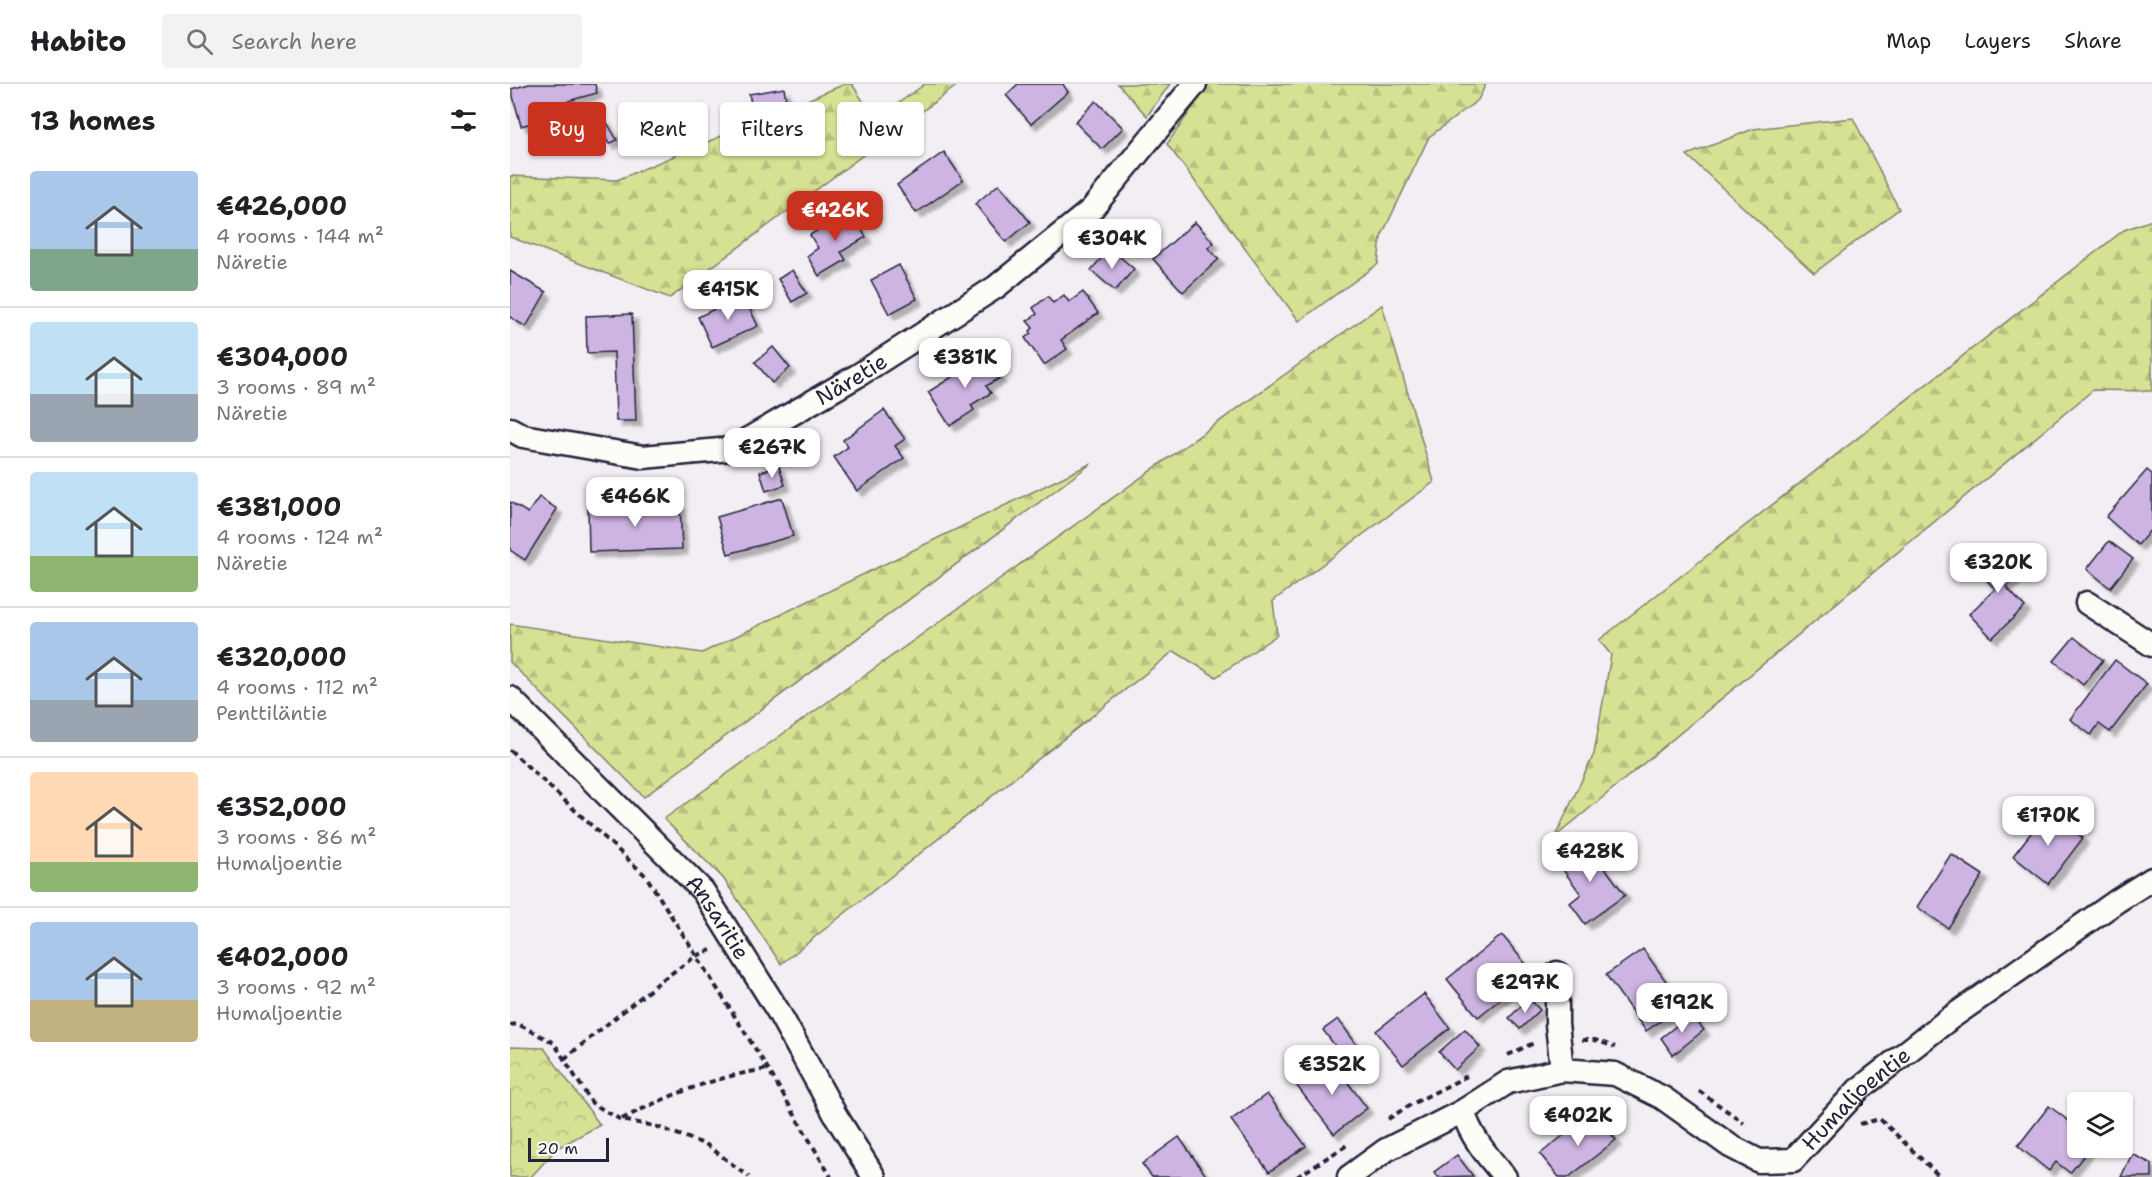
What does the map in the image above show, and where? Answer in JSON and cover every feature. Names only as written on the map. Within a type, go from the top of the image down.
[{"type":"street","name":"Näretie","points":[[510,429],[523,436],[643,457],[731,449],[857,376],[996,287],[1091,210],[1195,84]]},
{"type":"street","points":[[2087,603],[2152,645]]},
{"type":"street","name":"Ansaritie","points":[[510,698],[703,891],[778,1011],[836,1116],[874,1177]]},
{"type":"street","name":"Humaljoentie","points":[[1349,1177],[1386,1150],[1463,1111],[1508,1082],[1562,1070],[1615,1074],[1663,1098],[1731,1146],[1759,1161],[1793,1160],[1858,1090],[1949,1019],[2152,879]]},
{"type":"street","points":[[1557,973],[1557,1024],[1562,1070]]},
{"type":"street","points":[[1463,1111],[1467,1126],[1505,1177]]},
{"type":"path","points":[[510,750],[646,876],[768,1069],[831,1177]]},
{"type":"path","points":[[564,1059],[662,980],[696,956],[733,940]]},
{"type":"path","points":[[510,1025],[518,1024],[554,1043],[592,1103],[621,1120],[655,1126],[707,1145],[749,1177]]},
{"type":"path","points":[[621,1120],[660,1100],[709,1081],[741,1072],[768,1069]]},
{"type":"path","points":[[1852,1132],[1861,1124],[1880,1119],[1940,1177]]},
{"type":"green space","points":[[845,84],[852,84],[864,102],[837,102],[837,156],[862,156],[670,298],[510,237],[510,176],[617,180],[674,156],[708,156],[708,142],[720,137],[720,156],[825,156],[825,102],[802,102]]},
{"type":"green space","points":[[925,84],[959,84],[924,110],[924,102],[900,102]]},
{"type":"green space","points":[[1118,84],[1170,84],[1147,116]]},
{"type":"green space","points":[[1209,84],[1486,84],[1478,100],[1429,137],[1381,237],[1378,264],[1299,321],[1167,144]]},
{"type":"green space","points":[[1853,118],[1899,209],[1814,273],[1687,155],[1753,129]]},
{"type":"green space","points":[[2152,220],[2152,391],[2093,390],[1555,837],[1594,754],[1611,655],[1599,640],[2124,230]]},
{"type":"green space","points":[[1382,305],[1434,482],[1273,601],[1277,635],[1216,677],[1174,651],[781,964],[723,878],[664,819]]},
{"type":"green space","points":[[1092,463],[644,797],[510,662],[510,624],[702,653]]},
{"type":"green space","points":[[510,1047],[544,1048],[600,1125],[557,1148],[531,1177],[510,1177]]},
{"type":"building","points":[[529,84],[595,84],[597,93],[568,102],[528,102],[528,124],[521,126],[511,89]]},
{"type":"building","points":[[1018,84],[1063,84],[1068,92],[1031,124],[1006,95]]},
{"type":"building","points":[[784,88],[786,102],[751,102],[749,94]]},
{"type":"building","points":[[1096,101],[1123,128],[1102,149],[1075,122]]},
{"type":"building","points":[[606,121],[617,140],[609,144],[606,138]]},
{"type":"building","points":[[944,152],[963,180],[916,213],[897,185]]},
{"type":"building","points":[[999,184],[1030,222],[1006,242],[975,204]]},
{"type":"building","points":[[850,210],[866,237],[841,252],[846,260],[819,276],[807,256],[818,248],[810,235]]},
{"type":"building","points":[[1195,222],[1214,243],[1208,248],[1219,259],[1183,292],[1153,259]]},
{"type":"building","points":[[1110,248],[1134,269],[1115,291],[1091,270]]},
{"type":"building","points":[[899,265],[917,299],[889,314],[871,280]]},
{"type":"building","points":[[792,270],[807,293],[792,302],[778,279]]},
{"type":"building","points":[[510,271],[546,292],[526,327],[510,317]]},
{"type":"building","points":[[1083,292],[1098,313],[1061,340],[1067,349],[1044,365],[1025,338],[1033,328],[1027,321],[1037,314],[1033,308],[1048,296],[1053,303],[1064,295],[1069,302]]},
{"type":"building","points":[[743,295],[758,326],[712,347],[698,317]]},
{"type":"building","points":[[632,314],[636,421],[616,421],[614,352],[587,353],[586,316]]},
{"type":"building","points":[[773,347],[790,368],[772,383],[755,362]]},
{"type":"building","points":[[984,352],[1000,378],[986,386],[991,393],[971,405],[974,410],[950,426],[928,392],[970,366],[967,362]]},
{"type":"building","points":[[884,410],[905,439],[895,446],[904,458],[857,491],[834,457],[848,447],[843,440]]},
{"type":"building","points":[[779,466],[785,485],[766,491],[760,472]]},
{"type":"building","points":[[2147,470],[2152,474],[2152,528],[2138,545],[2106,517]]},
{"type":"building","points":[[539,497],[557,509],[525,560],[510,550],[510,502],[528,513]]},
{"type":"building","points":[[782,498],[793,536],[728,554],[717,517]]},
{"type":"building","points":[[680,504],[682,549],[589,552],[588,507]]},
{"type":"building","points":[[2109,541],[2133,559],[2110,588],[2087,569]]},
{"type":"building","points":[[2001,548],[2023,571],[2006,587],[2025,607],[1992,638],[1969,614],[1995,589],[1977,570]]},
{"type":"building","points":[[2074,637],[2103,660],[2083,685],[2054,661]]},
{"type":"building","points":[[2115,660],[2147,684],[2110,732],[2099,724],[2091,735],[2070,719]]},
{"type":"building","points":[[2048,811],[2083,838],[2048,884],[2013,856]]},
{"type":"building","points":[[1586,842],[1625,895],[1585,924],[1570,903],[1581,894],[1558,863]]},
{"type":"building","points":[[1951,854],[1983,875],[1948,928],[1917,907]]},
{"type":"building","points":[[1502,935],[1533,973],[1478,1017],[1447,979]]},
{"type":"building","points":[[1643,949],[1683,1005],[1646,1031],[1606,975]]},
{"type":"building","points":[[1424,994],[1450,1028],[1403,1065],[1376,1031]]},
{"type":"building","points":[[1529,998],[1540,1010],[1520,1029],[1509,1018]]},
{"type":"building","points":[[1691,1014],[1704,1030],[1673,1055],[1661,1038]]},
{"type":"building","points":[[1338,1019],[1360,1049],[1345,1059],[1323,1030]]},
{"type":"building","points":[[1465,1029],[1480,1047],[1455,1070],[1439,1052]]},
{"type":"building","points":[[1330,1059],[1367,1108],[1334,1134],[1296,1085]]},
{"type":"building","points":[[1267,1094],[1306,1146],[1269,1172],[1231,1120]]},
{"type":"building","points":[[2049,1106],[2067,1120],[2067,1158],[2082,1158],[2070,1173],[2056,1162],[2049,1171],[2018,1146]]},
{"type":"building","points":[[1593,1112],[1616,1140],[1569,1177],[1559,1177],[1540,1154]]},
{"type":"building","points":[[1179,1137],[1207,1177],[1152,1177],[1142,1164]]},
{"type":"building","points":[[2133,1154],[2152,1164],[2152,1177],[2121,1177]]},
{"type":"building","points":[[1457,1155],[1473,1176],[1438,1177],[1434,1172]]}]
